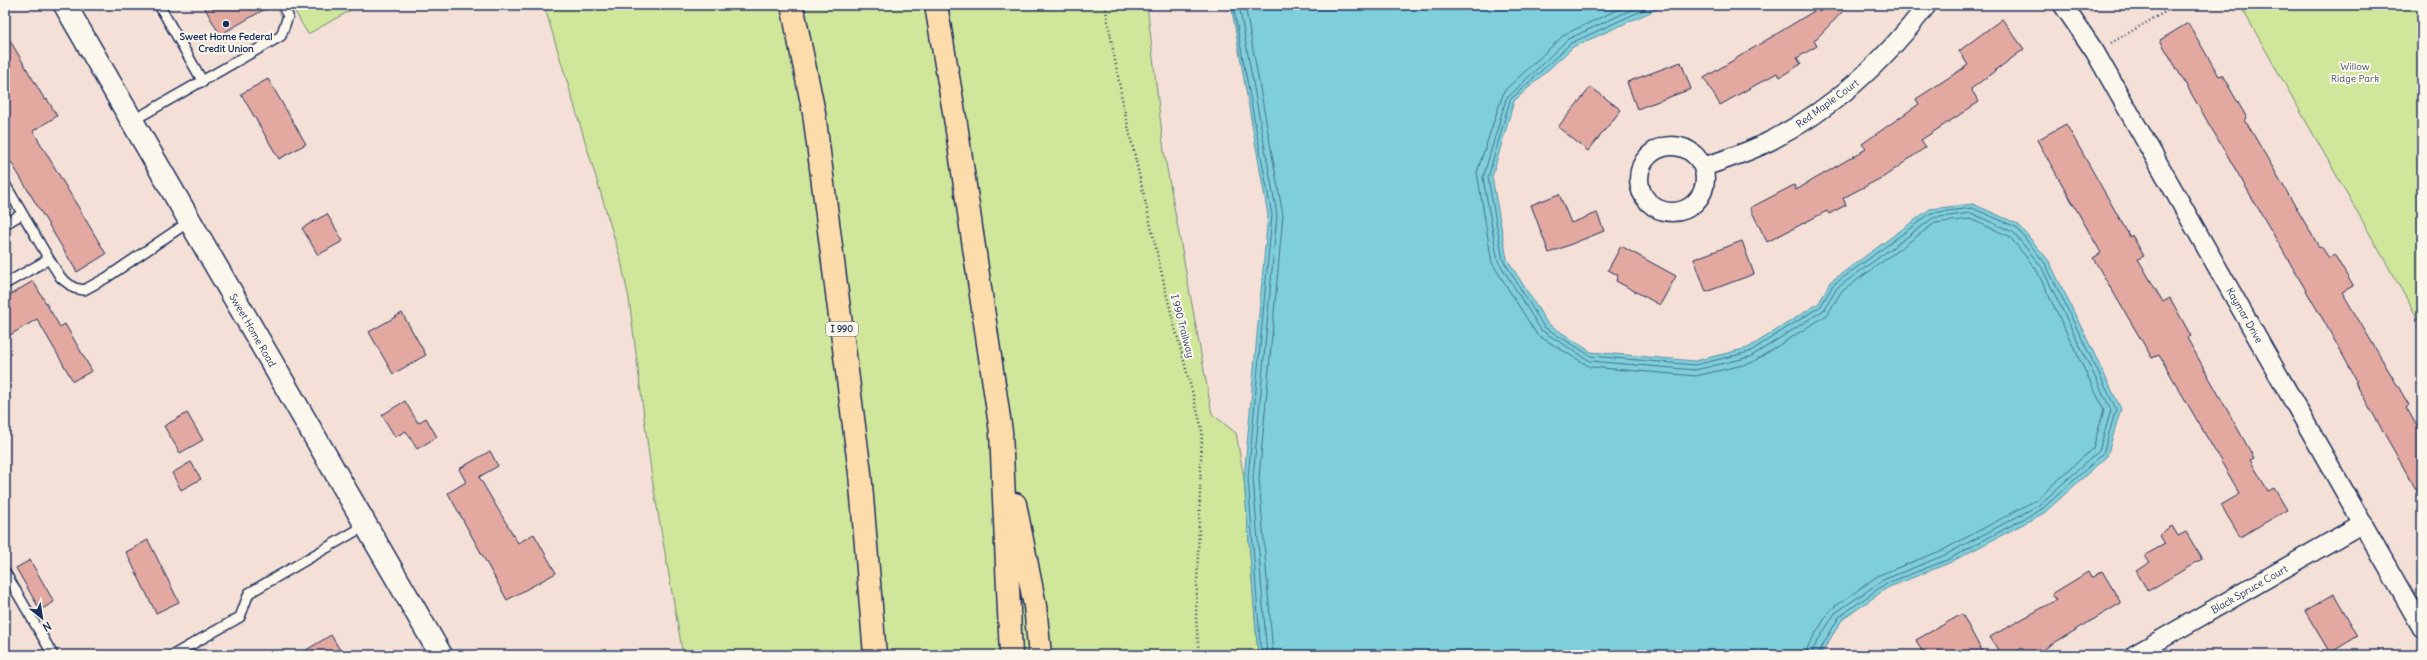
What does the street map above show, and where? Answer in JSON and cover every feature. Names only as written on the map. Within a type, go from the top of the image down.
[{"type":"highway","name":"I 990","points":[[792,5],[815,120],[860,473],[875,655]]},
{"type":"highway","points":[[936,5],[957,132],[1001,432],[1035,606],[1040,655]]},
{"type":"highway","points":[[1001,432],[1011,655]]},
{"type":"main road","name":"Sweet Home Road","points":[[65,5],[441,655]]},
{"type":"street","name":"Red Maple Court","points":[[1703,167],[1766,143],[1804,121],[1840,96],[1874,67],[1904,35],[1927,5]]},
{"type":"street","name":"Kaymar Drive","points":[[2063,5],[2095,52],[2422,628]]},
{"type":"street","name":"Black Spruce Court","points":[[2134,655],[2363,523]]},
{"type":"lane","points":[[160,5],[203,82]]},
{"type":"lane","points":[[132,121],[282,36],[288,16],[282,5]]},
{"type":"lane","points":[[5,184],[61,278],[74,288],[84,290],[106,278],[190,221]]},
{"type":"lane","points":[[5,224],[22,214]]},
{"type":"lane","points":[[5,284],[49,258]]},
{"type":"lane","points":[[173,655],[240,617],[249,593],[366,525]]},
{"type":"lane","points":[[5,572],[53,655]]},
{"type":"path","name":"I 990 Trailway","points":[[1105,5],[1122,104],[1168,301],[1202,430],[1196,618],[1199,655]]},
{"type":"path","points":[[2095,52],[2177,5]]},
{"type":"green space","points":[[291,5],[360,5],[308,34]]},
{"type":"green space","points":[[544,5],[1147,5],[1164,152],[1212,414],[1236,433],[1244,478],[1258,655],[683,655],[652,479],[629,299],[620,257]]},
{"type":"green space","name":"Willow Ridge Park","points":[[2240,5],[2422,5],[2422,326]]},
{"type":"water","points":[[1228,5],[1666,5],[1573,47],[1514,101],[1492,177],[1507,259],[1547,323],[1591,352],[1695,361],[1748,348],[1819,303],[1830,282],[1930,209],[1973,204],[2018,224],[2049,261],[2121,409],[2107,456],[2044,513],[1949,563],[1887,588],[1842,620],[1820,655],[1258,655],[1244,478],[1268,215],[1232,11]]},
{"type":"building","name":"Sweet Home Federal Credit Union","points":[[203,5],[272,5],[220,35]]},
{"type":"building","points":[[1824,5],[1849,5],[1814,41],[1817,46],[1797,58],[1801,64],[1780,77],[1777,73],[1720,105],[1704,78]]},
{"type":"building","points":[[2002,19],[2024,49],[1971,89],[1979,102],[1921,140],[1926,147],[1885,176],[1843,198],[1846,205],[1829,214],[1827,211],[1767,242],[1750,208],[1794,185],[1796,190],[1866,149],[1862,144],[1919,104],[1916,99],[1968,65],[1959,51]]},
{"type":"building","points":[[2188,23],[2219,76],[2222,75],[2247,118],[2245,120],[2319,247],[2321,246],[2329,258],[2334,254],[2353,286],[2342,292],[2409,405],[2406,407],[2422,435],[2422,500],[2355,382],[2357,381],[2325,323],[2160,40]]},
{"type":"building","points":[[5,32],[45,100],[47,99],[57,116],[33,131],[106,254],[77,272],[5,152]]},
{"type":"building","points":[[1681,62],[1691,89],[1637,109],[1627,82]]},
{"type":"building","points":[[268,79],[306,144],[279,159],[241,94]]},
{"type":"building","points":[[1591,87],[1621,110],[1588,151],[1558,127]]},
{"type":"building","points":[[2066,124],[2130,237],[2132,235],[2144,256],[2138,259],[2163,302],[2170,298],[2191,336],[2187,338],[2254,458],[2250,460],[2268,491],[2274,488],[2287,510],[2240,537],[2221,505],[2240,494],[2159,355],[2152,358],[2093,258],[2101,253],[2037,140]]},
{"type":"building","points":[[1559,194],[1571,223],[1597,213],[1604,231],[1549,253],[1531,205]]},
{"type":"building","points":[[327,214],[343,241],[318,255],[302,228]]},
{"type":"building","points":[[1742,241],[1754,274],[1706,292],[1694,259]]},
{"type":"building","points":[[1621,246],[1676,276],[1660,305],[1616,281],[1618,275],[1608,270]]},
{"type":"building","points":[[33,281],[60,327],[65,324],[92,371],[73,381],[37,319],[5,338],[5,298]]},
{"type":"building","points":[[402,313],[426,355],[393,374],[369,332]]},
{"type":"building","points":[[405,401],[418,423],[426,418],[437,437],[417,449],[406,431],[395,437],[382,415]]},
{"type":"building","points":[[187,413],[203,440],[180,453],[164,426]]},
{"type":"building","points":[[490,451],[498,466],[479,477],[518,543],[534,534],[556,573],[507,600],[448,493],[466,482],[459,469]]},
{"type":"building","points":[[191,462],[201,479],[181,490],[172,473]]},
{"type":"building","points":[[2172,526],[2178,536],[2186,532],[2202,559],[2148,591],[2136,571],[2150,562],[2145,555],[2165,544],[2159,534]]},
{"type":"building","points":[[148,540],[179,602],[156,613],[126,552]]},
{"type":"building","points":[[30,560],[54,602],[40,610],[16,568]]},
{"type":"building","points":[[2102,571],[2121,603],[2034,655],[2026,655],[2022,648],[2011,655],[2001,655],[1990,637],[2056,600],[2052,594],[2088,572],[2091,578]]},
{"type":"building","points":[[2334,594],[2358,636],[2330,653],[2305,611]]},
{"type":"building","points":[[1962,614],[1984,655],[1924,655],[1916,640]]},
{"type":"building","points":[[331,635],[343,655],[298,655]]},
{"type":"place","name":"Sweet Home Federal Credit Union","points":[[226,24]]}]
